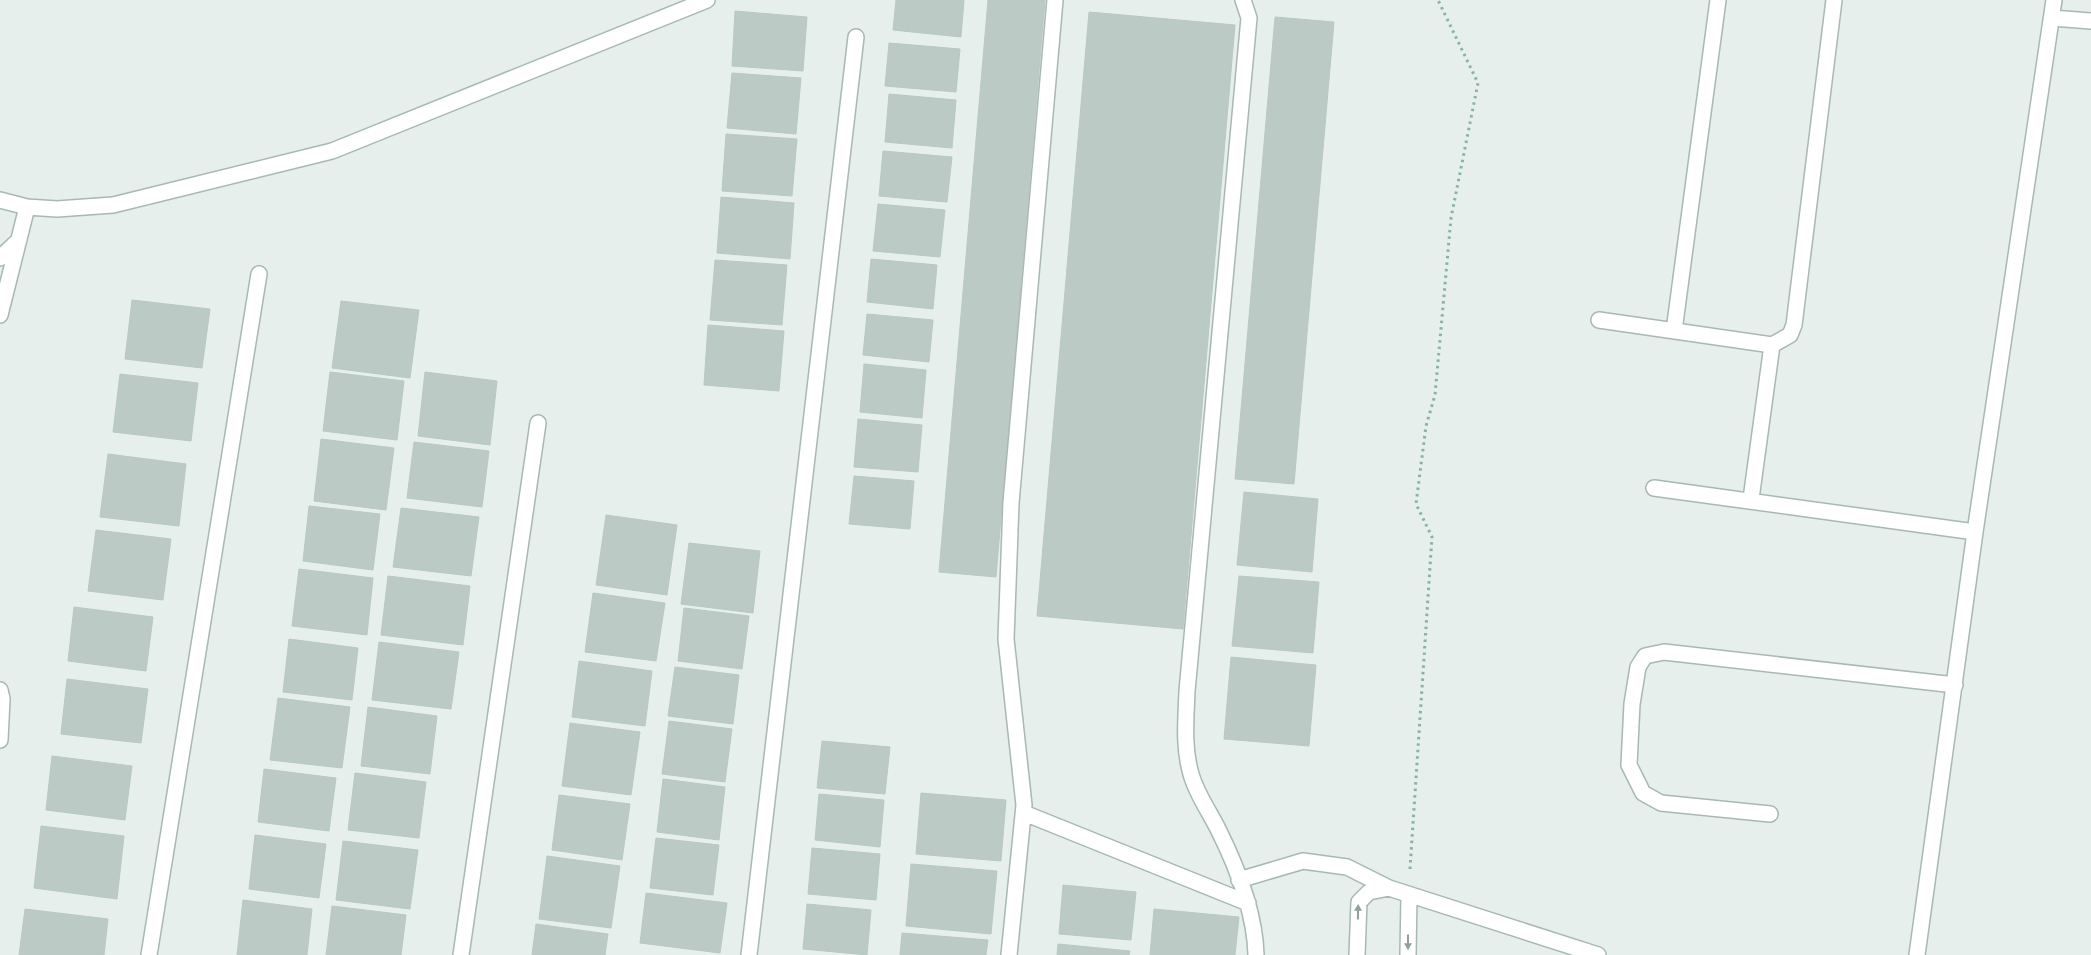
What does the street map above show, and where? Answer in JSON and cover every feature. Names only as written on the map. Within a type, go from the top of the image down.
[{"type":"street","points":[[0,200],[27,207],[57,209],[113,205],[332,151],[707,0]]},
{"type":"street","points":[[1009,955],[1024,813],[1023,783],[1006,639],[1012,493],[1055,0]]},
{"type":"street","points":[[1243,0],[1249,18],[1186,691],[1185,732],[1186,753],[1191,776],[1226,846],[1248,903],[1256,939],[1256,955]]},
{"type":"street","points":[[1674,331],[1718,0]]},
{"type":"street","points":[[1599,320],[1772,345],[1790,334],[1794,325],[1834,0]]},
{"type":"street","points":[[1917,955],[1975,532],[2054,0]]},
{"type":"street","points":[[2052,18],[2091,21]]},
{"type":"street","points":[[749,955],[856,37]]},
{"type":"street","points":[[0,315],[27,207]]},
{"type":"street","points":[[0,258],[19,240]]},
{"type":"street","points":[[150,955],[259,274]]},
{"type":"street","points":[[1751,499],[1772,345]]},
{"type":"street","points":[[461,955],[538,423]]},
{"type":"street","points":[[1654,488],[1751,499],[1975,532]]},
{"type":"street","points":[[1770,814],[1662,803],[1643,793],[1629,765],[1632,704],[1638,667],[1645,656],[1664,652],[1955,684]]},
{"type":"street","points":[[0,690],[2,699],[0,740]]},
{"type":"street","points":[[1024,813],[1248,903]]},
{"type":"street","points":[[1239,880],[1303,861],[1346,867],[1389,888],[1598,955]]},
{"type":"street","points":[[1357,955],[1359,902],[1369,892],[1389,888]]},
{"type":"street","points":[[1408,894],[1408,955]]},
{"type":"path","points":[[1408,894],[1432,537],[1416,504],[1426,426],[1435,395],[1451,218],[1478,83],[1438,0]]},
{"type":"building","points":[[896,0],[964,0],[961,37],[893,30]]},
{"type":"building","points":[[988,0],[1045,0],[996,577],[939,572]]},
{"type":"building","points":[[735,11],[807,17],[803,71],[732,66]]},
{"type":"building","points":[[1089,12],[1235,25],[1183,629],[1037,616]]},
{"type":"building","points":[[1275,17],[1334,22],[1294,484],[1235,479]]},
{"type":"building","points":[[889,43],[960,49],[956,92],[885,86]]},
{"type":"building","points":[[732,73],[801,78],[796,134],[727,128]]},
{"type":"building","points":[[889,94],[956,100],[952,148],[885,142]]},
{"type":"building","points":[[726,134],[797,139],[792,196],[722,191]]},
{"type":"building","points":[[883,151],[952,157],[947,202],[879,196]]},
{"type":"building","points":[[721,197],[794,203],[790,259],[717,253]]},
{"type":"building","points":[[878,204],[945,210],[940,257],[873,251]]},
{"type":"building","points":[[871,259],[937,265],[933,309],[867,302]]},
{"type":"building","points":[[715,260],[787,265],[782,325],[710,320]]},
{"type":"building","points":[[132,300],[210,309],[202,368],[125,359]]},
{"type":"building","points":[[341,301],[419,310],[410,378],[332,368]]},
{"type":"building","points":[[867,314],[933,320],[929,362],[863,355]]},
{"type":"building","points":[[708,325],[784,331],[779,391],[704,385]]},
{"type":"building","points":[[864,364],[926,370],[922,418],[860,412]]},
{"type":"building","points":[[330,372],[404,381],[397,440],[323,431]]},
{"type":"building","points":[[425,372],[497,381],[490,445],[418,436]]},
{"type":"building","points":[[120,374],[198,383],[191,441],[113,432]]},
{"type":"building","points":[[858,419],[922,425],[918,472],[854,467]]},
{"type":"building","points":[[321,439],[394,448],[386,510],[314,501]]},
{"type":"building","points":[[414,442],[489,451],[482,507],[407,498]]},
{"type":"building","points":[[108,454],[186,464],[179,526],[100,517]]},
{"type":"building","points":[[854,476],[914,481],[910,529],[849,524]]},
{"type":"building","points":[[1244,492],[1318,499],[1312,572],[1237,565]]},
{"type":"building","points":[[309,506],[380,514],[373,570],[303,561]]},
{"type":"building","points":[[401,508],[479,517],[471,576],[393,567]]},
{"type":"building","points":[[606,515],[677,525],[667,595],[596,585]]},
{"type":"building","points":[[96,530],[171,539],[163,600],[88,591]]},
{"type":"building","points":[[689,543],[760,551],[753,613],[681,604]]},
{"type":"building","points":[[299,569],[373,578],[367,635],[292,626]]},
{"type":"building","points":[[388,576],[470,586],[463,645],[381,635]]},
{"type":"building","points":[[1239,576],[1319,582],[1313,653],[1232,646]]},
{"type":"building","points":[[593,593],[665,603],[656,661],[585,652]]},
{"type":"building","points":[[74,607],[153,617],[146,671],[68,661]]},
{"type":"building","points":[[684,608],[749,616],[742,669],[678,661]]},
{"type":"building","points":[[289,639],[358,648],[352,700],[283,692]]},
{"type":"building","points":[[379,642],[459,652],[451,709],[372,700]]},
{"type":"building","points":[[1231,657],[1316,665],[1309,746],[1224,739]]},
{"type":"building","points":[[579,661],[652,671],[645,726],[572,717]]},
{"type":"building","points":[[675,667],[739,675],[733,724],[668,716]]},
{"type":"building","points":[[67,679],[148,689],[141,743],[61,734]]},
{"type":"building","points":[[278,698],[350,707],[342,768],[270,760]]},
{"type":"building","points":[[368,707],[437,716],[430,774],[361,766]]},
{"type":"building","points":[[669,721],[732,729],[725,782],[662,774]]},
{"type":"building","points":[[570,723],[640,732],[631,795],[562,786]]},
{"type":"building","points":[[822,741],[890,747],[885,794],[817,788]]},
{"type":"building","points":[[52,756],[132,766],[125,820],[46,810]]},
{"type":"building","points":[[264,769],[336,778],[329,831],[258,822]]},
{"type":"building","points":[[355,773],[426,782],[419,838],[348,830]]},
{"type":"building","points":[[663,779],[725,787],[719,840],[657,832]]},
{"type":"building","points":[[921,793],[1006,800],[1001,861],[916,854]]},
{"type":"building","points":[[819,794],[884,800],[880,847],[815,840]]},
{"type":"building","points":[[559,795],[630,804],[622,860],[552,850]]},
{"type":"building","points":[[41,826],[124,836],[117,899],[34,888]]},
{"type":"building","points":[[255,835],[326,844],[319,898],[249,889]]},
{"type":"building","points":[[656,838],[719,845],[713,895],[650,888]]},
{"type":"building","points":[[343,841],[418,850],[410,909],[336,900]]},
{"type":"building","points":[[812,848],[880,854],[876,900],[808,894]]},
{"type":"building","points":[[547,856],[620,866],[611,928],[539,919]]},
{"type":"building","points":[[911,864],[997,871],[991,934],[906,926]]},
{"type":"building","points":[[1063,885],[1136,892],[1131,940],[1059,934]]},
{"type":"building","points":[[646,893],[727,903],[720,953],[640,943]]},
{"type":"building","points":[[243,900],[312,909],[307,955],[237,955]]},
{"type":"building","points":[[807,904],[871,910],[867,955],[803,949]]},
{"type":"building","points":[[332,906],[406,915],[401,955],[326,955]]},
{"type":"building","points":[[25,909],[108,919],[104,955],[19,955]]},
{"type":"building","points":[[1154,909],[1239,917],[1235,955],[1150,955]]},
{"type":"building","points":[[536,924],[608,934],[605,955],[532,955]]},
{"type":"building","points":[[902,933],[988,940],[986,955],[900,955]]},
{"type":"building","points":[[1058,944],[1130,951],[1129,955],[1057,955]]}]
